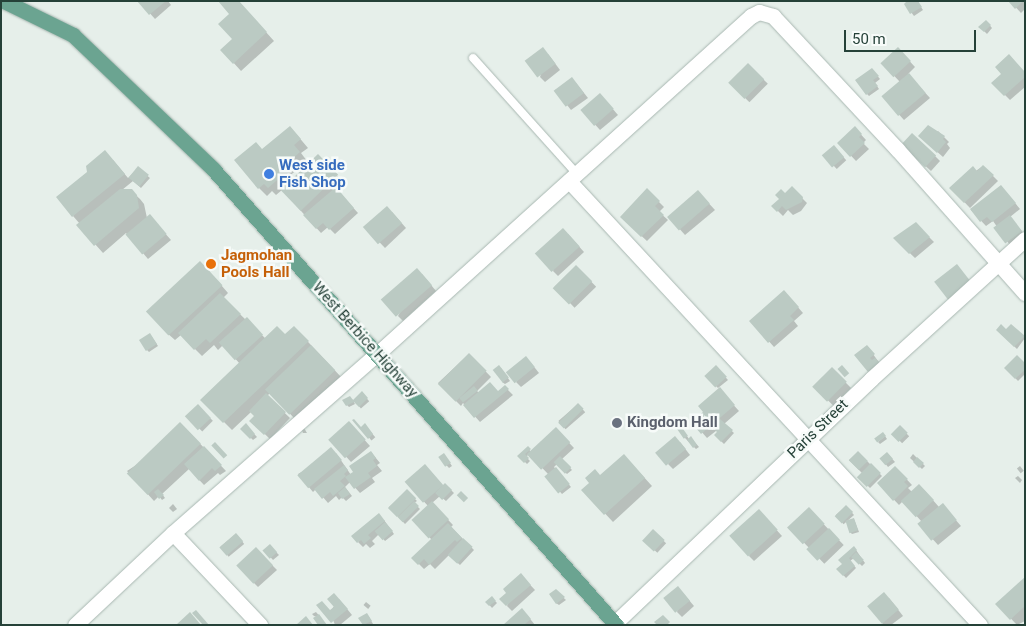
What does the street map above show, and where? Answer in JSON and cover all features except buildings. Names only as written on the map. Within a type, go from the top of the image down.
[{"type":"main road","name":"West Berbice Highway","points":[[4,1],[73,35],[213,169],[616,624]]},
{"type":"street","points":[[75,625],[174,533],[377,354],[751,16],[765,12],[773,16],[897,149],[1025,293]]},
{"type":"street","points":[[573,178],[808,439],[980,625]]},
{"type":"street","name":"Paris Street","points":[[616,624],[808,439],[1025,238]]},
{"type":"street","points":[[174,533],[260,625]]},
{"type":"lane","points":[[473,58],[573,178]]},
{"type":"place","name":"West side Fish Shop","points":[[269,174]]},
{"type":"place","name":"Jagmohan Pools Hall","points":[[211,264]]},
{"type":"place","name":"Kingdom Hall","points":[[617,423]]}]
